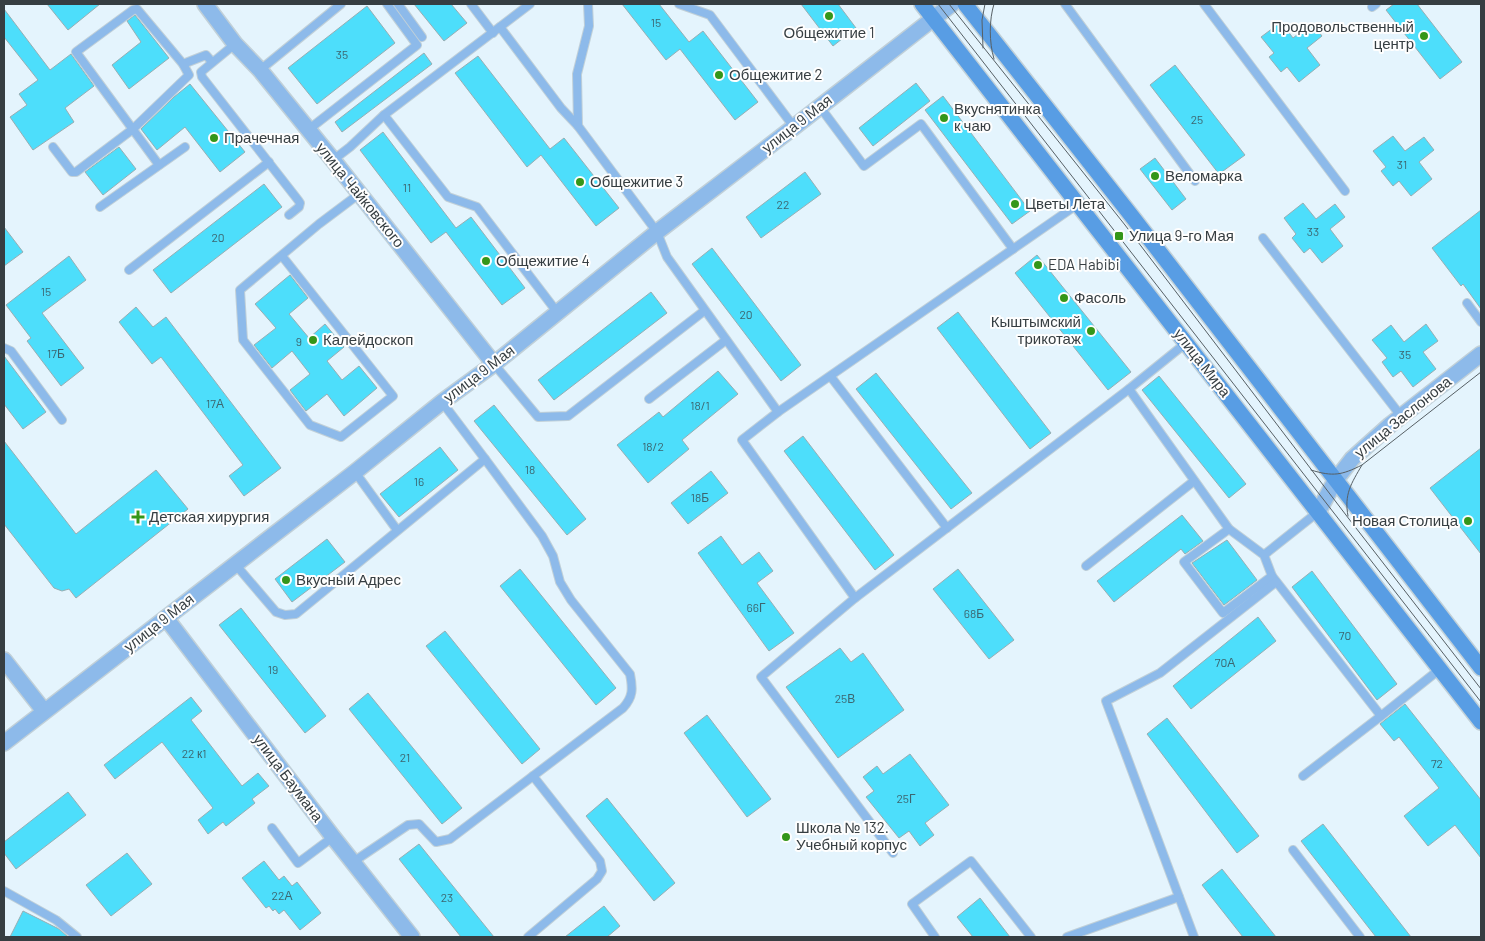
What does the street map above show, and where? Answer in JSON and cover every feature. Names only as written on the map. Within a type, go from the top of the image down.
[{"type":"main road","name":"улица Мира","points":[[922,4],[1481,722]]},
{"type":"main road","points":[[964,4],[1128,212],[1481,668]]},
{"type":"street","name":"улица Чайковского","points":[[205,4],[235,44],[260,70],[333,160],[494,364]]},
{"type":"street","name":"улица 9 Мая","points":[[4,743],[355,472],[442,402],[494,364],[657,232],[952,4]]},
{"type":"street","name":"улица Заслонова","points":[[1318,512],[1335,481],[1352,459],[1401,416],[1481,354]]},
{"type":"street","name":"улица Баумана","points":[[166,618],[412,937]]},
{"type":"street","points":[[4,660],[44,711]]},
{"type":"lane","points":[[260,70],[341,4]]},
{"type":"lane","points":[[308,130],[418,45],[387,4]]},
{"type":"lane","points":[[398,4],[422,36]]},
{"type":"lane","points":[[471,4],[492,32]]},
{"type":"lane","points":[[333,160],[384,116],[530,4]]},
{"type":"lane","points":[[578,126],[577,74],[589,26],[588,4]]},
{"type":"lane","points":[[679,4],[710,15],[794,127]]},
{"type":"lane","points":[[1065,4],[1195,181]]},
{"type":"lane","points":[[1204,4],[1345,191]]},
{"type":"lane","points":[[53,147],[72,172],[76,172],[133,129],[189,75],[138,9],[133,10],[76,52],[133,129],[160,165]]},
{"type":"lane","points":[[500,27],[561,108],[578,126],[657,232],[667,257],[778,412]]},
{"type":"lane","points":[[235,44],[201,72],[202,77],[300,203],[299,207],[289,215]]},
{"type":"lane","points":[[182,64],[206,55],[212,62]]},
{"type":"lane","points":[[820,107],[864,166],[921,124],[1013,249]]},
{"type":"lane","points":[[384,116],[448,197],[477,208],[557,312]]},
{"type":"lane","points":[[100,207],[185,147]]},
{"type":"lane","points":[[129,270],[269,162]]},
{"type":"lane","points":[[282,256],[393,396],[341,437],[310,425],[243,340],[240,290],[319,224],[359,194]]},
{"type":"lane","points":[[856,598],[742,440],[778,412],[1078,204]]},
{"type":"lane","points":[[1263,238],[1401,416]]},
{"type":"lane","points":[[1467,303],[1481,322]]},
{"type":"lane","points":[[494,364],[538,417],[568,416],[704,311]]},
{"type":"lane","points":[[649,399],[726,340]]},
{"type":"lane","points":[[893,853],[761,677],[856,598],[1186,343]]},
{"type":"lane","points":[[4,348],[10,352],[62,420]]},
{"type":"lane","points":[[831,377],[947,528]]},
{"type":"lane","points":[[1128,389],[1229,528],[1264,555],[1274,579],[1381,716]]},
{"type":"lane","points":[[353,862],[408,825],[419,824],[436,842],[450,838],[623,708],[631,699],[633,687],[630,674],[571,600],[560,582],[553,556],[542,536],[442,402]]},
{"type":"lane","points":[[235,564],[276,612],[285,615],[296,614],[485,459]]},
{"type":"lane","points":[[355,472],[397,530]]},
{"type":"lane","points":[[1086,566],[1194,481]]},
{"type":"lane","points":[[1264,555],[1318,512]]},
{"type":"lane","points":[[1229,528],[1184,562],[1223,613],[1274,579]]},
{"type":"lane","points":[[1194,937],[1106,700],[1160,673],[1274,579]]},
{"type":"lane","points":[[1303,776],[1440,669]]},
{"type":"lane","points":[[528,937],[597,879],[602,871],[600,861],[533,776]]},
{"type":"lane","points":[[272,828],[298,863],[333,837]]},
{"type":"lane","points":[[1293,850],[1360,937]]},
{"type":"lane","points":[[935,937],[912,904],[971,861],[1031,937]]},
{"type":"lane","points":[[4,891],[56,920],[76,937]]},
{"type":"lane","points":[[1067,937],[1179,898]]},
{"type":"building","points":[[47,4],[100,4],[68,30]]},
{"type":"building","points":[[414,4],[451,4],[467,23],[444,41]]},
{"type":"building","name":"Общежитие 2","points":[[622,4],[659,4],[689,42],[703,31],[758,102],[735,120],[680,49],[666,60]]},
{"type":"building","name":"Общежитие 1","points":[[801,4],[838,4],[856,28],[833,46]]},
{"type":"building","name":"Продовольственный центр","points":[[1394,4],[1417,4],[1462,62],[1440,79],[1386,10]]},
{"type":"building","points":[[367,6],[395,43],[317,104],[288,68]]},
{"type":"building","points":[[4,9],[50,70],[71,54],[94,86],[65,108],[74,122],[33,150],[10,117],[27,105],[19,94],[38,80],[4,37]]},
{"type":"building","points":[[135,15],[169,58],[129,89],[112,65],[141,42],[127,21]]},
{"type":"building","points":[[1281,22],[1293,38],[1312,23],[1322,36],[1307,48],[1320,65],[1299,82],[1287,67],[1281,72],[1269,57],[1274,53],[1261,37]]},
{"type":"building","points":[[424,53],[432,64],[342,132],[335,122]]},
{"type":"building","points":[[478,56],[550,149],[564,138],[619,208],[596,226],[541,155],[527,167],[455,73]]},
{"type":"building","points":[[1175,65],[1245,155],[1219,174],[1150,85]]},
{"type":"building","points":[[916,83],[930,101],[873,146],[859,128]]},
{"type":"building","name":"Прачечная","points":[[190,84],[245,152],[220,172],[185,127],[157,150],[141,129]]},
{"type":"building","points":[[943,96],[1030,211],[1012,224],[925,110]]},
{"type":"building","points":[[383,132],[456,228],[471,217],[525,288],[502,305],[446,232],[431,243],[360,150]]},
{"type":"building","points":[[1393,136],[1405,151],[1424,137],[1434,150],[1419,162],[1432,179],[1411,196],[1399,181],[1393,186],[1381,171],[1386,167],[1373,151]]},
{"type":"building","points":[[119,147],[136,169],[103,195],[85,172]]},
{"type":"building","points":[[1155,158],[1186,199],[1172,210],[1140,169]]},
{"type":"building","points":[[805,172],[821,194],[761,238],[746,217]]},
{"type":"building","points":[[264,184],[282,207],[171,293],[153,270]]},
{"type":"building","points":[[1303,203],[1316,219],[1335,204],[1345,217],[1330,229],[1343,246],[1322,263],[1310,248],[1304,253],[1292,238],[1296,234],[1284,218]]},
{"type":"building","points":[[1481,210],[1481,309],[1463,284],[1461,286],[1432,248]]},
{"type":"building","points":[[4,227],[23,252],[4,266]]},
{"type":"building","points":[[712,248],[801,365],[781,381],[692,264]]},
{"type":"building","points":[[1037,255],[1131,372],[1108,390],[1015,273]]},
{"type":"building","points":[[69,256],[86,280],[42,313],[84,368],[61,386],[27,341],[31,338],[6,305]]},
{"type":"building","points":[[290,275],[308,298],[289,314],[309,338],[325,324],[344,347],[327,361],[342,380],[359,366],[377,388],[344,416],[327,394],[306,411],[290,390],[310,374],[292,351],[272,368],[254,345],[276,328],[255,304]]},
{"type":"building","points":[[651,292],[667,313],[554,400],[538,380]]},
{"type":"building","points":[[136,307],[153,327],[166,317],[281,468],[244,496],[229,476],[243,465],[161,357],[152,364],[119,322]]},
{"type":"building","points":[[958,312],[1051,433],[1030,449],[937,328]]},
{"type":"building","points":[[1426,324],[1438,341],[1423,352],[1436,369],[1413,387],[1401,371],[1393,377],[1382,362],[1387,358],[1372,340],[1391,325],[1404,342]]},
{"type":"building","points":[[4,356],[46,412],[23,429],[4,404]]},
{"type":"building","points":[[718,371],[738,394],[682,440],[689,449],[648,483],[617,445],[659,412],[663,417]]},
{"type":"building","points":[[876,373],[972,493],[951,509],[856,389]]},
{"type":"building","points":[[1159,376],[1246,484],[1229,498],[1142,390]]},
{"type":"building","points":[[494,405],[586,519],[567,535],[474,421]]},
{"type":"building","points":[[803,436],[894,555],[875,570],[784,451]]},
{"type":"building","name":"Детская хирургия","points":[[4,441],[76,534],[156,470],[188,509],[76,598],[69,589],[62,591],[54,588],[4,524]]},
{"type":"building","points":[[440,447],[458,470],[399,517],[380,494]]},
{"type":"building","name":"Новая Столица","points":[[1481,448],[1481,554],[1430,488]]},
{"type":"building","points":[[711,471],[728,493],[688,524],[671,503]]},
{"type":"building","points":[[1182,515],[1203,541],[1185,554],[1181,549],[1114,602],[1097,581]]},
{"type":"building","points":[[721,536],[742,565],[759,552],[773,571],[757,583],[794,633],[769,651],[698,553]]},
{"type":"building","points":[[327,539],[345,562],[292,602],[275,579]]},
{"type":"building","points":[[1227,540],[1257,580],[1224,605],[1192,563]]},
{"type":"building","points":[[520,569],[616,688],[596,705],[500,586]]},
{"type":"building","points":[[958,569],[1014,640],[989,659],[933,589]]},
{"type":"building","points":[[1312,571],[1397,684],[1377,700],[1292,587]]},
{"type":"building","points":[[241,608],[326,716],[305,733],[219,625]]},
{"type":"building","points":[[1258,617],[1276,641],[1191,709],[1173,686]]},
{"type":"building","points":[[445,631],[540,749],[522,764],[426,646]]},
{"type":"building","points":[[840,648],[851,662],[863,653],[904,710],[838,758],[786,687]]},
{"type":"building","points":[[368,693],[462,808],[442,824],[349,709]]},
{"type":"building","points":[[191,697],[202,711],[191,720],[242,786],[258,773],[269,786],[252,799],[255,803],[226,826],[223,822],[208,834],[198,820],[213,808],[162,742],[115,779],[104,765]]},
{"type":"building","points":[[1405,704],[1481,800],[1481,858],[1455,825],[1428,846],[1404,816],[1439,788],[1399,737],[1394,741],[1380,724]]},
{"type":"building","points":[[707,715],[771,799],[747,817],[684,733]]},
{"type":"building","points":[[1167,718],[1259,836],[1237,853],[1147,734]]},
{"type":"building","points":[[910,754],[949,805],[925,823],[934,835],[920,846],[909,831],[899,838],[866,797],[874,791],[863,777],[877,766],[883,774]]},
{"type":"building","points":[[68,792],[86,815],[16,869],[4,853],[4,842]]},
{"type":"building","points":[[607,798],[675,883],[654,901],[586,816]]},
{"type":"building","points":[[1323,824],[1411,937],[1376,937],[1301,841]]},
{"type":"building","points":[[419,844],[494,937],[461,937],[399,859]]},
{"type":"building","points":[[127,853],[152,884],[111,916],[86,885]]},
{"type":"building","points":[[264,861],[279,880],[284,876],[292,886],[297,882],[321,913],[300,930],[284,910],[279,914],[269,906],[266,908],[242,878]]},
{"type":"building","points":[[1222,869],[1276,937],[1243,937],[1202,885]]},
{"type":"building","points":[[980,898],[1010,937],[973,937],[957,917]]},
{"type":"building","points":[[604,906],[620,926],[607,937],[565,937]]},
{"type":"building","points":[[23,911],[59,929],[68,937],[10,937]]},
{"type":"tram line","points":[[938,4],[1481,702]]},
{"type":"tram line","points":[[949,4],[1125,225],[1481,689]]},
{"type":"tram line","points":[[983,48],[982,20],[985,4]]},
{"type":"tram line","points":[[994,4],[990,31],[994,59]]},
{"type":"tram line","points":[[1311,470],[1325,474],[1337,474],[1362,465],[1481,372]]},
{"type":"tram line","points":[[1348,516],[1348,495],[1362,465]]},
{"type":"place","name":"Общежитие 1","points":[[829,16]]},
{"type":"place","name":"Продовольственный центр","points":[[1424,36]]},
{"type":"place","name":"Общежитие 2","points":[[719,75]]},
{"type":"place","name":"Вкуснятинка к чаю","points":[[944,118]]},
{"type":"place","name":"Прачечная","points":[[214,138]]},
{"type":"place","name":"Веломарка","points":[[1155,176]]},
{"type":"place","name":"Общежитие 3","points":[[580,182]]},
{"type":"place","name":"Цветы Лета","points":[[1015,204]]},
{"type":"place","name":"Улица 9-го Мая","points":[[1119,236]]},
{"type":"place","name":"Общежитие 4","points":[[486,261]]},
{"type":"place","name":"EDA Habibi","points":[[1038,265]]},
{"type":"place","name":"Фасоль","points":[[1064,298]]},
{"type":"place","name":"Кыштымский трикотаж","points":[[1091,331]]},
{"type":"place","name":"Калейдоскоп","points":[[313,340]]},
{"type":"place","name":"Детская хирургия","points":[[138,517]]},
{"type":"place","name":"Новая Столица","points":[[1468,521]]},
{"type":"place","name":"Вкусный Адрес","points":[[286,580]]},
{"type":"place","name":"Школа № 132. Учебный корпус","points":[[786,837]]}]
